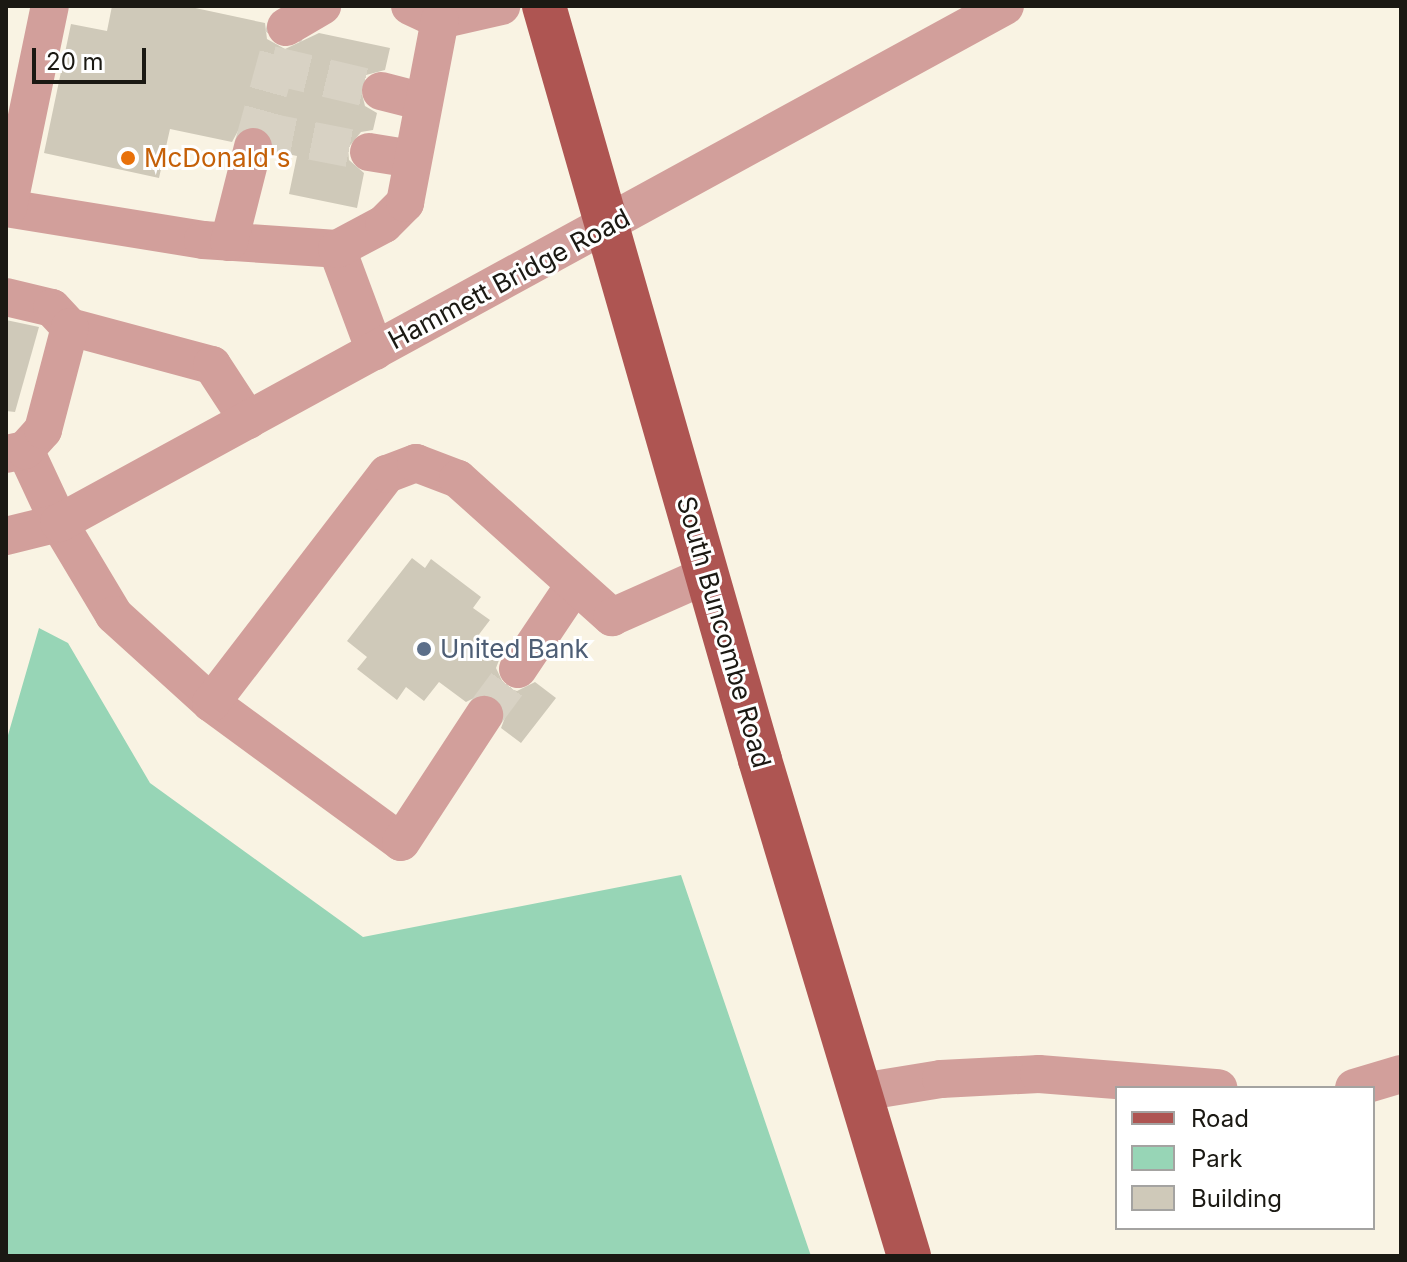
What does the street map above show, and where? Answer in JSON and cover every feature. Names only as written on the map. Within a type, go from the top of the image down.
[{"type":"main road","name":"South Buncombe Road","points":[[544,6],[707,575],[909,1256]]},
{"type":"street","points":[[50,6],[7,208],[229,242],[337,249],[384,224],[405,203],[424,102],[425,13],[501,6]]},
{"type":"street","points":[[19,156],[38,148],[72,6]]},
{"type":"street","points":[[286,27],[322,6]]},
{"type":"street","name":"Hammett Bridge Road","points":[[6,536],[59,523],[1005,6]]},
{"type":"street","points":[[381,91],[424,102]]},
{"type":"street","points":[[229,242],[253,147]]},
{"type":"street","points":[[369,152],[412,159]]},
{"type":"street","points":[[337,249],[375,351]]},
{"type":"street","points":[[6,297],[52,308],[70,327],[212,365],[248,420]]},
{"type":"street","points":[[70,327],[43,430],[16,452],[114,615],[211,703],[401,842],[484,715]]},
{"type":"street","points":[[211,703],[387,474],[416,463],[458,479],[612,617],[707,575]]},
{"type":"street","points":[[518,669],[575,584]]},
{"type":"street","points":[[861,1092],[941,1079],[1039,1074],[1192,1086]]},
{"type":"street","points":[[1361,1086],[1401,1074]]},
{"type":"green space","points":[[39,628],[68,643],[150,783],[363,937],[681,875],[811,1256],[6,1256],[6,742]]},
{"type":"building","points":[[112,6],[186,6],[265,23],[267,39],[285,49],[319,33],[390,48],[385,70],[366,75],[360,86],[365,106],[377,113],[373,130],[361,132],[348,148],[349,160],[364,173],[357,208],[289,194],[297,156],[274,151],[269,132],[258,126],[238,131],[232,142],[170,129],[159,178],[44,153],[71,24],[107,31]]},
{"type":"building","points":[[6,320],[39,327],[15,412],[6,411]]},
{"type":"building","name":"United Bank","points":[[412,558],[425,568],[431,559],[481,597],[473,608],[490,620],[477,637],[501,655],[496,668],[505,687],[517,691],[535,682],[556,698],[521,743],[501,728],[506,715],[495,696],[484,693],[466,702],[439,682],[424,701],[406,687],[397,700],[357,669],[367,657],[347,641]]},
{"type":"tunnel","points":[[253,147],[286,27]]},
{"type":"tunnel","points":[[271,65],[381,91]]},
{"type":"tunnel","points":[[256,130],[369,152]]},
{"type":"tunnel","points":[[484,715],[518,669]]},
{"type":"place","name":"McDonald's","points":[[128,158]]},
{"type":"place","name":"United Bank","points":[[424,649]]}]
